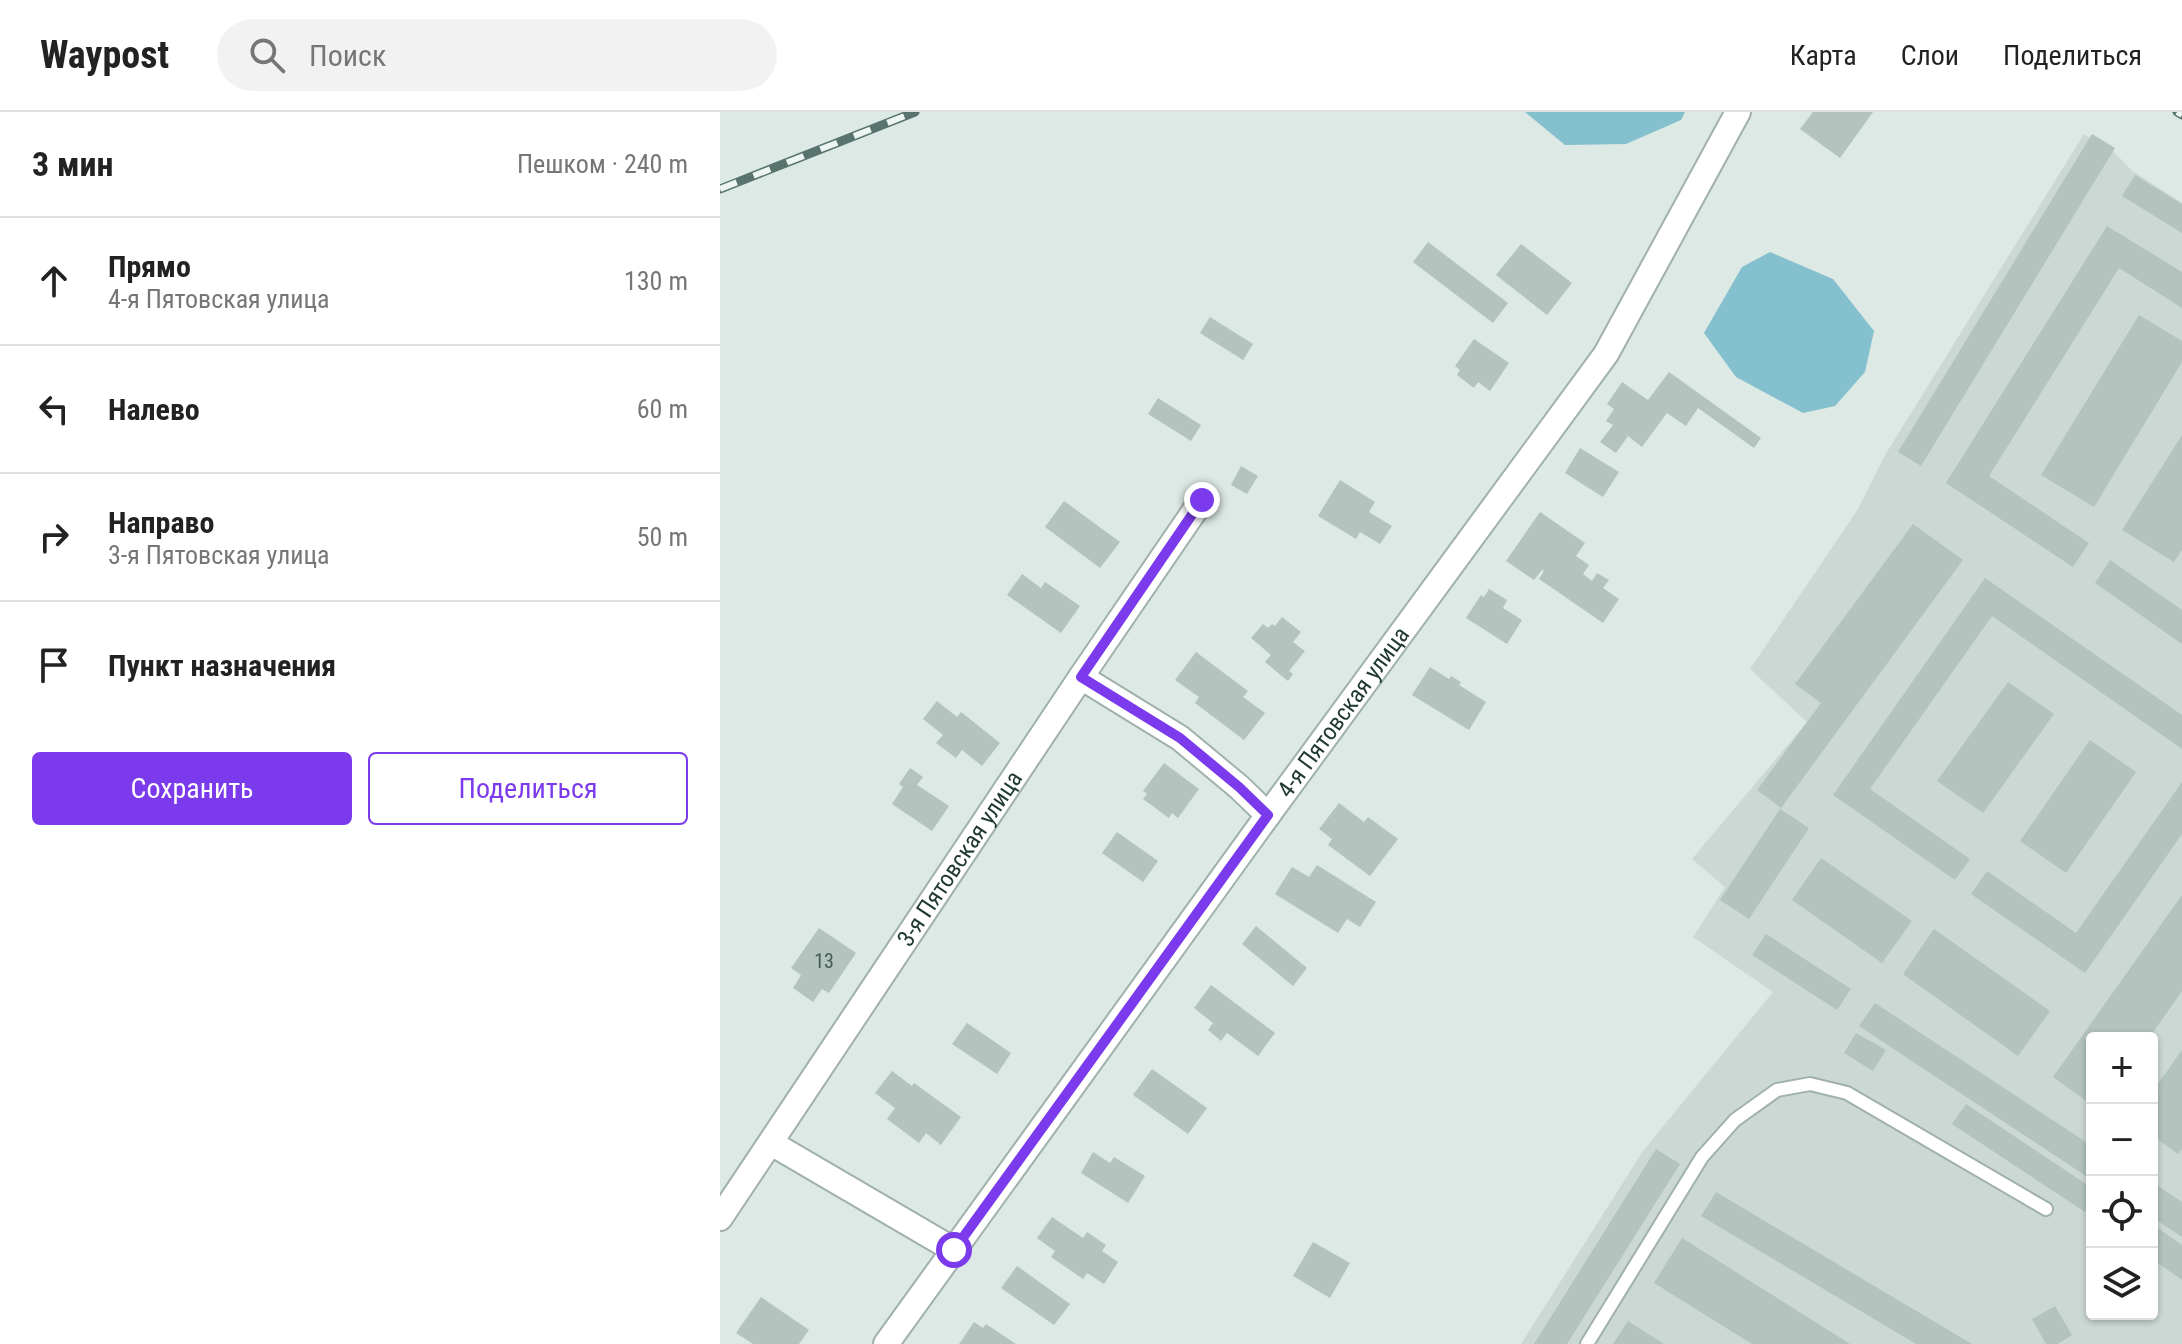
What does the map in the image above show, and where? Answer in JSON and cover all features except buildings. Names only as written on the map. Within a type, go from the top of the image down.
[{"type":"street","name":"4-я Пятовская улица","points":[[886,1344],[1606,354],[1738,112]]},
{"type":"street","name":"3-я Пятовская улица","points":[[720,1218],[1202,500]]},
{"type":"street","points":[[1081,677],[1180,738],[1268,815]]},
{"type":"street","points":[[771,1143],[954,1250]]},
{"type":"lane","points":[[1587,1344],[1702,1157],[1735,1120],[1777,1090],[1810,1084],[1847,1093],[2046,1209]]},
{"type":"shaded area","points":[[2084,134],[2113,151],[2131,170],[2182,203],[2182,1344],[1521,1344],[1643,1151],[1773,992],[1693,937],[1725,887],[1692,859],[1807,722],[1750,669],[1858,509],[1885,455]]},
{"type":"water","points":[[1525,112],[1685,112],[1681,120],[1626,144],[1565,145]]},
{"type":"water","points":[[1770,252],[1833,279],[1874,331],[1865,372],[1835,406],[1803,413],[1736,377],[1704,333],[1742,267]]},
{"type":"railway","points":[[720,189],[915,112]]},
{"type":"railway","points":[[2177,112],[2182,115]]},
{"type":"route","points":[[954,1250],[1268,815],[1180,738],[1081,677],[1202,500]]}]
